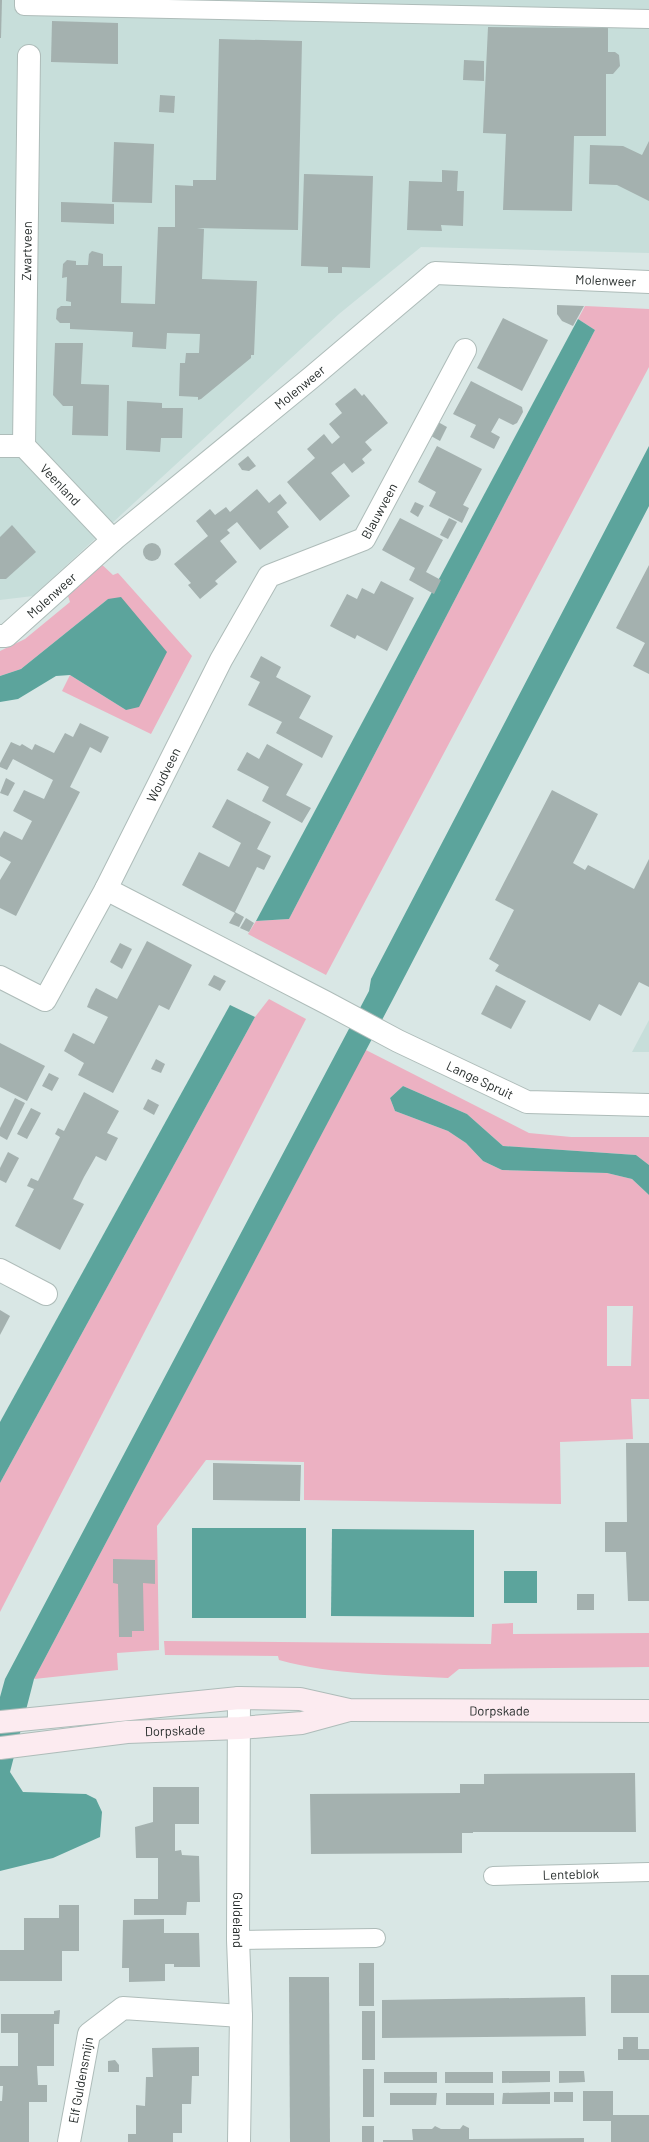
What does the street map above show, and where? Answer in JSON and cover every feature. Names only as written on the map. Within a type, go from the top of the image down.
[{"type":"main road","name":"Dorpskade","points":[[0,1722],[25,1721],[239,1698],[300,1699],[349,1710],[649,1711]]},
{"type":"main road","name":"Dorpskade","points":[[10,1747],[127,1732],[240,1728],[302,1723],[349,1710]]},
{"type":"street","name":"Zwartveen","points":[[24,446],[29,56]]},
{"type":"street","name":"Molenweer","points":[[0,636],[6,636],[113,540],[312,377],[435,273],[649,282]]},
{"type":"street","name":"Blauwveen","points":[[221,660],[269,576],[364,539],[465,350]]},
{"type":"street","points":[[0,446],[24,446]]},
{"type":"street","name":"Veenland","points":[[24,446],[113,540]]},
{"type":"street","name":"Woudveen","points":[[0,977],[45,1000],[106,888],[221,660]]},
{"type":"street","name":"Lange Spruit","points":[[106,888],[329,1004],[383,1034],[527,1102],[649,1105]]},
{"type":"street","points":[[0,1270],[46,1294]]},
{"type":"street","name":"Guldeland","points":[[239,1698],[238,1940],[241,2016],[239,2142]]},
{"type":"street","name":"Elf Guldensmijn","points":[[69,2142],[89,2034],[123,2008],[241,2016]]},
{"type":"lane","points":[[24,0],[24,6],[649,19]]},
{"type":"lane","name":"Lenteblok","points":[[493,1876],[649,1872]]},
{"type":"lane","points":[[238,1940],[376,1938]]},
{"type":"shaded area","points":[[0,0],[649,0],[649,253],[421,247],[339,314],[33,596],[0,600]]},
{"type":"shaded area","points":[[585,306],[649,309],[649,367],[326,975],[248,934],[256,921],[289,919],[595,330],[578,319]]},
{"type":"shaded area","points":[[98,561],[113,575],[118,573],[192,656],[151,734],[62,691],[70,675],[126,710],[108,599],[21,669],[0,676],[0,651],[25,639],[70,602],[66,590]]},
{"type":"shaded area","points":[[269,999],[306,1019],[0,1612],[0,1483],[255,1017]]},
{"type":"shaded area","points":[[649,1020],[649,1052],[632,1052]]},
{"type":"shaded area","points":[[362,1048],[529,1133],[571,1137],[649,1137],[649,1165],[636,1155],[503,1146],[467,1114],[403,1086],[390,1098],[395,1111],[448,1131],[466,1143],[483,1161],[502,1170],[607,1173],[632,1179],[649,1195],[649,1399],[631,1399],[633,1439],[560,1442],[561,1504],[304,1500],[304,1462],[206,1460],[157,1526],[159,1650],[117,1653],[118,1670],[34,1679],[351,1078]],"holes":[[[607,1306],[633,1306],[631,1366],[607,1366]]]},
{"type":"shaded area","points":[[513,1623],[513,1634],[649,1633],[649,1667],[459,1669],[448,1678],[384,1675],[321,1669],[279,1660],[278,1656],[165,1655],[164,1641],[491,1644],[492,1624]]},
{"type":"water","points":[[578,319],[595,330],[289,919],[256,921]]},
{"type":"water","points":[[649,446],[649,506],[392,1001],[34,1679],[10,1772],[23,1792],[86,1794],[96,1799],[102,1812],[100,1837],[53,1858],[0,1871],[0,1697],[5,1679],[369,991],[371,979]]},
{"type":"water","points":[[121,597],[167,652],[139,707],[126,710],[70,675],[56,676],[18,699],[0,702],[0,676],[21,669],[108,599]]},
{"type":"water","points":[[230,1005],[255,1017],[0,1483],[0,1422]]},
{"type":"water","points":[[403,1086],[467,1114],[503,1146],[636,1155],[649,1165],[649,1195],[632,1179],[607,1173],[502,1170],[483,1161],[466,1143],[448,1131],[395,1111],[390,1098]]},
{"type":"water","points":[[192,1528],[306,1528],[306,1618],[192,1618]]},
{"type":"water","points":[[332,1529],[474,1530],[474,1617],[331,1616]]},
{"type":"water","points":[[504,1571],[537,1571],[537,1603],[504,1603]]},
{"type":"building","points":[[0,0],[2,0],[1,38],[0,38]]},
{"type":"building","points":[[52,21],[118,23],[118,64],[51,62]]},
{"type":"building","points":[[488,27],[608,28],[608,52],[615,52],[619,55],[620,66],[613,74],[606,74],[606,136],[574,136],[572,211],[503,210],[506,134],[483,133]]},
{"type":"building","points":[[219,39],[302,41],[298,230],[197,228],[204,229],[202,279],[257,281],[254,355],[251,355],[251,358],[198,400],[198,397],[179,396],[180,363],[185,363],[186,353],[199,353],[200,334],[167,333],[166,349],[132,347],[133,332],[70,329],[70,323],[60,323],[56,319],[57,309],[61,306],[71,306],[71,302],[66,301],[67,277],[62,278],[63,264],[67,260],[76,261],[76,265],[88,265],[89,254],[92,251],[103,254],[103,266],[122,266],[121,303],[155,304],[158,227],[175,227],[175,185],[193,186],[193,180],[216,180]]},
{"type":"building","points":[[464,60],[484,61],[484,81],[463,80]]},
{"type":"building","points":[[160,95],[175,96],[174,113],[159,112]]},
{"type":"building","points":[[649,141],[649,201],[617,185],[589,184],[590,145],[623,146],[642,155]]},
{"type":"building","points":[[114,142],[154,144],[152,203],[112,202]]},
{"type":"building","points":[[442,170],[458,171],[457,191],[464,191],[463,226],[441,225],[442,231],[407,230],[409,181],[442,182]]},
{"type":"building","points":[[304,174],[373,176],[370,268],[342,267],[342,273],[328,273],[328,267],[301,266]]},
{"type":"building","points":[[61,202],[114,204],[114,224],[61,222]]},
{"type":"building","points":[[557,305],[584,306],[573,326],[562,321],[557,314]]},
{"type":"building","points":[[503,318],[548,340],[522,391],[477,368]]},
{"type":"building","points":[[55,343],[83,343],[81,384],[109,385],[108,436],[72,435],[73,406],[63,406],[53,395]]},
{"type":"building","points":[[471,381],[522,407],[523,412],[517,423],[513,425],[499,418],[491,432],[500,437],[494,449],[470,437],[476,425],[453,414]]},
{"type":"building","points":[[355,388],[362,396],[364,394],[388,423],[365,442],[372,450],[362,459],[365,463],[352,473],[344,463],[331,473],[350,496],[320,521],[287,482],[315,458],[307,449],[324,434],[332,444],[340,437],[329,424],[342,413],[335,404]]},
{"type":"building","points":[[127,401],[162,403],[162,408],[183,408],[182,438],[161,438],[160,452],[126,450]]},
{"type":"building","points":[[438,422],[447,427],[440,441],[431,436]]},
{"type":"building","points":[[437,446],[482,469],[463,505],[469,508],[462,523],[429,506],[436,492],[418,482]]},
{"type":"building","points":[[248,456],[256,466],[249,471],[242,470],[238,464]]},
{"type":"building","points":[[257,489],[269,503],[280,494],[287,503],[277,512],[289,527],[260,550],[237,522],[227,530],[230,533],[220,541],[237,562],[215,581],[218,584],[200,599],[188,585],[191,583],[174,564],[208,536],[196,521],[210,509],[215,515],[226,507],[230,512]]},
{"type":"building","points":[[415,502],[424,506],[418,517],[410,512]]},
{"type":"building","points":[[400,518],[443,540],[426,572],[441,580],[434,594],[409,580],[415,568],[382,550]]},
{"type":"building","points":[[449,518],[457,522],[448,539],[440,535]]},
{"type":"building","points":[[12,525],[36,552],[6,579],[0,579],[0,537]]},
{"type":"building","points":[[152,543],[158,546],[161,552],[158,558],[152,561],[146,558],[143,552],[146,546]]},
{"type":"building","points":[[649,565],[649,674],[633,666],[645,643],[616,628]]},
{"type":"building","points":[[381,581],[414,598],[387,651],[357,635],[355,639],[330,626],[347,594],[357,599],[362,588],[374,594]]},
{"type":"building","points":[[261,656],[281,667],[276,677],[311,696],[299,718],[333,736],[322,758],[276,733],[282,722],[248,705],[260,682],[250,677]]},
{"type":"building","points":[[80,723],[109,737],[101,753],[90,747],[70,787],[80,792],[16,916],[0,908],[0,880],[11,862],[0,856],[0,838],[4,831],[22,840],[32,821],[13,811],[24,790],[44,799],[53,780],[13,759],[7,770],[0,767],[0,763],[11,742],[20,746],[22,744],[32,750],[35,744],[54,753],[65,733],[73,737]]},
{"type":"building","points":[[267,744],[303,764],[286,795],[311,808],[302,823],[262,801],[269,787],[237,770],[247,752],[259,759]]},
{"type":"building","points":[[6,778],[15,783],[8,796],[0,793]]},
{"type":"building","points":[[552,790],[598,814],[573,863],[585,870],[588,865],[634,889],[649,859],[649,987],[639,982],[621,1016],[599,1004],[590,1021],[495,971],[499,965],[489,959],[514,910],[495,900]]},
{"type":"building","points":[[227,799],[271,822],[257,849],[271,856],[264,870],[257,867],[235,912],[244,917],[239,927],[229,923],[235,913],[182,885],[199,852],[229,867],[241,843],[212,827]]},
{"type":"building","points":[[246,918],[254,923],[249,932],[240,928]]},
{"type":"building","points":[[147,941],[192,965],[169,1010],[159,1005],[113,1093],[78,1075],[84,1063],[64,1051],[73,1033],[94,1044],[108,1017],[87,1007],[91,997],[96,988],[117,999]]},
{"type":"building","points":[[120,943],[132,949],[122,969],[110,962]]},
{"type":"building","points":[[214,975],[226,981],[220,991],[208,985]]},
{"type":"building","points":[[496,985],[526,1001],[511,1029],[481,1014]]},
{"type":"building","points":[[0,1043],[45,1066],[27,1101],[0,1087]]},
{"type":"building","points":[[156,1059],[165,1064],[161,1073],[151,1069]]},
{"type":"building","points":[[49,1073],[59,1078],[52,1091],[42,1086]]},
{"type":"building","points":[[84,1092],[119,1111],[107,1133],[118,1138],[106,1161],[96,1156],[84,1177],[73,1199],[84,1204],[60,1250],[15,1226],[34,1189],[27,1186],[31,1178],[38,1181],[60,1137],[55,1134],[58,1128],[64,1131]]},
{"type":"building","points":[[15,1098],[25,1103],[7,1140],[0,1136],[0,1128]]},
{"type":"building","points":[[148,1099],[159,1105],[154,1115],[143,1109]]},
{"type":"building","points":[[31,1108],[41,1113],[27,1139],[17,1134]]},
{"type":"building","points":[[8,1152],[19,1158],[6,1183],[0,1180],[0,1168]]},
{"type":"building","points":[[0,1310],[10,1316],[0,1335]]},
{"type":"building","points":[[626,1443],[649,1443],[649,1601],[628,1601],[626,1552],[605,1552],[605,1522],[627,1522]]},
{"type":"building","points":[[213,1463],[301,1465],[300,1501],[213,1500]]},
{"type":"building","points":[[113,1559],[155,1560],[155,1584],[143,1583],[144,1631],[132,1631],[132,1637],[119,1637],[118,1584],[113,1583]]},
{"type":"building","points":[[577,1594],[594,1594],[594,1610],[577,1610]]},
{"type":"building","points":[[635,1773],[636,1832],[473,1832],[462,1833],[462,1853],[311,1854],[310,1794],[460,1793],[460,1784],[484,1784],[484,1774]]},
{"type":"building","points":[[153,1787],[199,1787],[199,1824],[175,1824],[175,1851],[181,1850],[182,1855],[199,1856],[200,1902],[187,1902],[186,1915],[134,1915],[134,1899],[158,1899],[158,1858],[136,1858],[135,1827],[153,1822]]},
{"type":"building","points":[[59,1905],[79,1905],[79,1951],[62,1951],[62,1981],[0,1981],[0,1950],[24,1950],[24,1918],[59,1918]]},
{"type":"building","points":[[164,1919],[164,1933],[199,1933],[200,1967],[174,1967],[174,1964],[165,1964],[165,1981],[129,1982],[129,1968],[122,1968],[123,1920]]},
{"type":"building","points":[[359,1963],[374,1963],[374,2006],[359,2006]]},
{"type":"building","points":[[611,1975],[649,1975],[649,2013],[611,2013]]},
{"type":"building","points":[[289,1977],[329,1977],[330,2142],[290,2142]]},
{"type":"building","points":[[585,1997],[586,2036],[382,2038],[382,2000]]},
{"type":"building","points":[[60,2010],[59,2024],[54,2024],[54,2066],[37,2066],[38,2085],[47,2085],[47,2102],[29,2102],[29,2142],[0,2142],[0,2101],[2,2101],[3,2086],[0,2086],[0,2066],[18,2066],[18,2033],[1,2033],[1,2014],[54,2014],[54,2011]]},
{"type":"building","points":[[362,2011],[375,2011],[375,2060],[362,2060]]},
{"type":"building","points":[[623,2037],[638,2037],[638,2049],[649,2049],[649,2060],[618,2060],[618,2049],[623,2049]]},
{"type":"building","points":[[199,2047],[199,2076],[192,2076],[191,2104],[182,2104],[182,2133],[173,2133],[173,2142],[128,2142],[128,2134],[136,2134],[136,2105],[145,2106],[146,2077],[153,2077],[152,2048]]},
{"type":"building","points":[[115,2060],[119,2065],[119,2072],[108,2072],[108,2061]]},
{"type":"building","points":[[363,2069],[374,2069],[374,2117],[363,2117]]},
{"type":"building","points":[[502,2071],[550,2071],[550,2082],[502,2083]]},
{"type":"building","points":[[559,2071],[584,2071],[585,2082],[559,2083]]},
{"type":"building","points":[[384,2072],[437,2072],[437,2083],[384,2083]]},
{"type":"building","points":[[445,2072],[493,2072],[493,2083],[445,2083]]},
{"type":"building","points":[[583,2091],[613,2091],[613,2115],[649,2115],[649,2142],[611,2142],[611,2121],[583,2121]]},
{"type":"building","points":[[550,2092],[550,2104],[502,2104],[503,2093]]},
{"type":"building","points":[[554,2092],[573,2092],[573,2102],[554,2102]]},
{"type":"building","points":[[390,2093],[437,2093],[436,2105],[390,2105]]},
{"type":"building","points":[[446,2093],[494,2093],[494,2105],[446,2105]]},
{"type":"building","points":[[463,2125],[469,2128],[469,2139],[584,2138],[584,2142],[383,2142],[383,2140],[413,2140],[412,2129],[432,2129],[435,2126],[441,2129],[460,2129]]},
{"type":"building","points":[[362,2126],[374,2126],[374,2142],[362,2142]]}]
